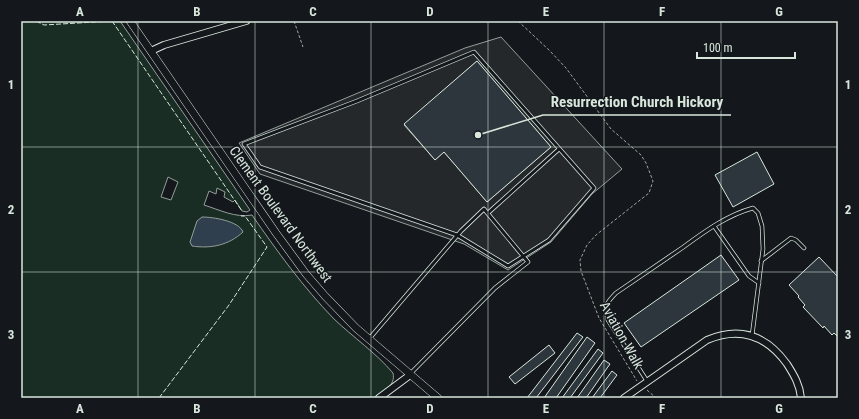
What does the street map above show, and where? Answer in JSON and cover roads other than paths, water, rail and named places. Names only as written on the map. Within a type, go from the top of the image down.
[{"type":"street","name":"Clement Boulevard Northwest","points":[[130,21],[276,233],[306,274],[346,317],[369,339],[438,398]]},
{"type":"street","points":[[151,51],[164,45],[246,21]]},
{"type":"street","points":[[624,398],[707,340],[734,333],[752,336],[766,343],[779,354],[796,379],[801,398]]},
{"type":"street","points":[[379,398],[410,375]]},
{"type":"lane","points":[[474,52],[594,188],[549,240],[508,266],[457,235],[260,167],[244,144],[357,101],[474,52]]},
{"type":"lane","points":[[488,213],[559,149]]},
{"type":"lane","points":[[648,381],[608,320],[605,311],[607,302],[616,293],[714,226],[744,210],[753,208],[758,213],[762,226],[763,249],[752,336]]},
{"type":"lane","points":[[369,339],[457,235],[484,209],[528,262],[495,288],[410,375]]},
{"type":"lane","points":[[714,226],[749,276],[759,283]]},
{"type":"lane","points":[[761,261],[791,238],[796,240],[804,248]]},
{"type":"water","points":[[202,217],[231,222],[241,228],[243,232],[232,240],[219,245],[206,247],[192,246],[190,242],[197,221]]},
{"type":"place","name":"Resurrection Church Hickory","points":[[478,135]]}]
